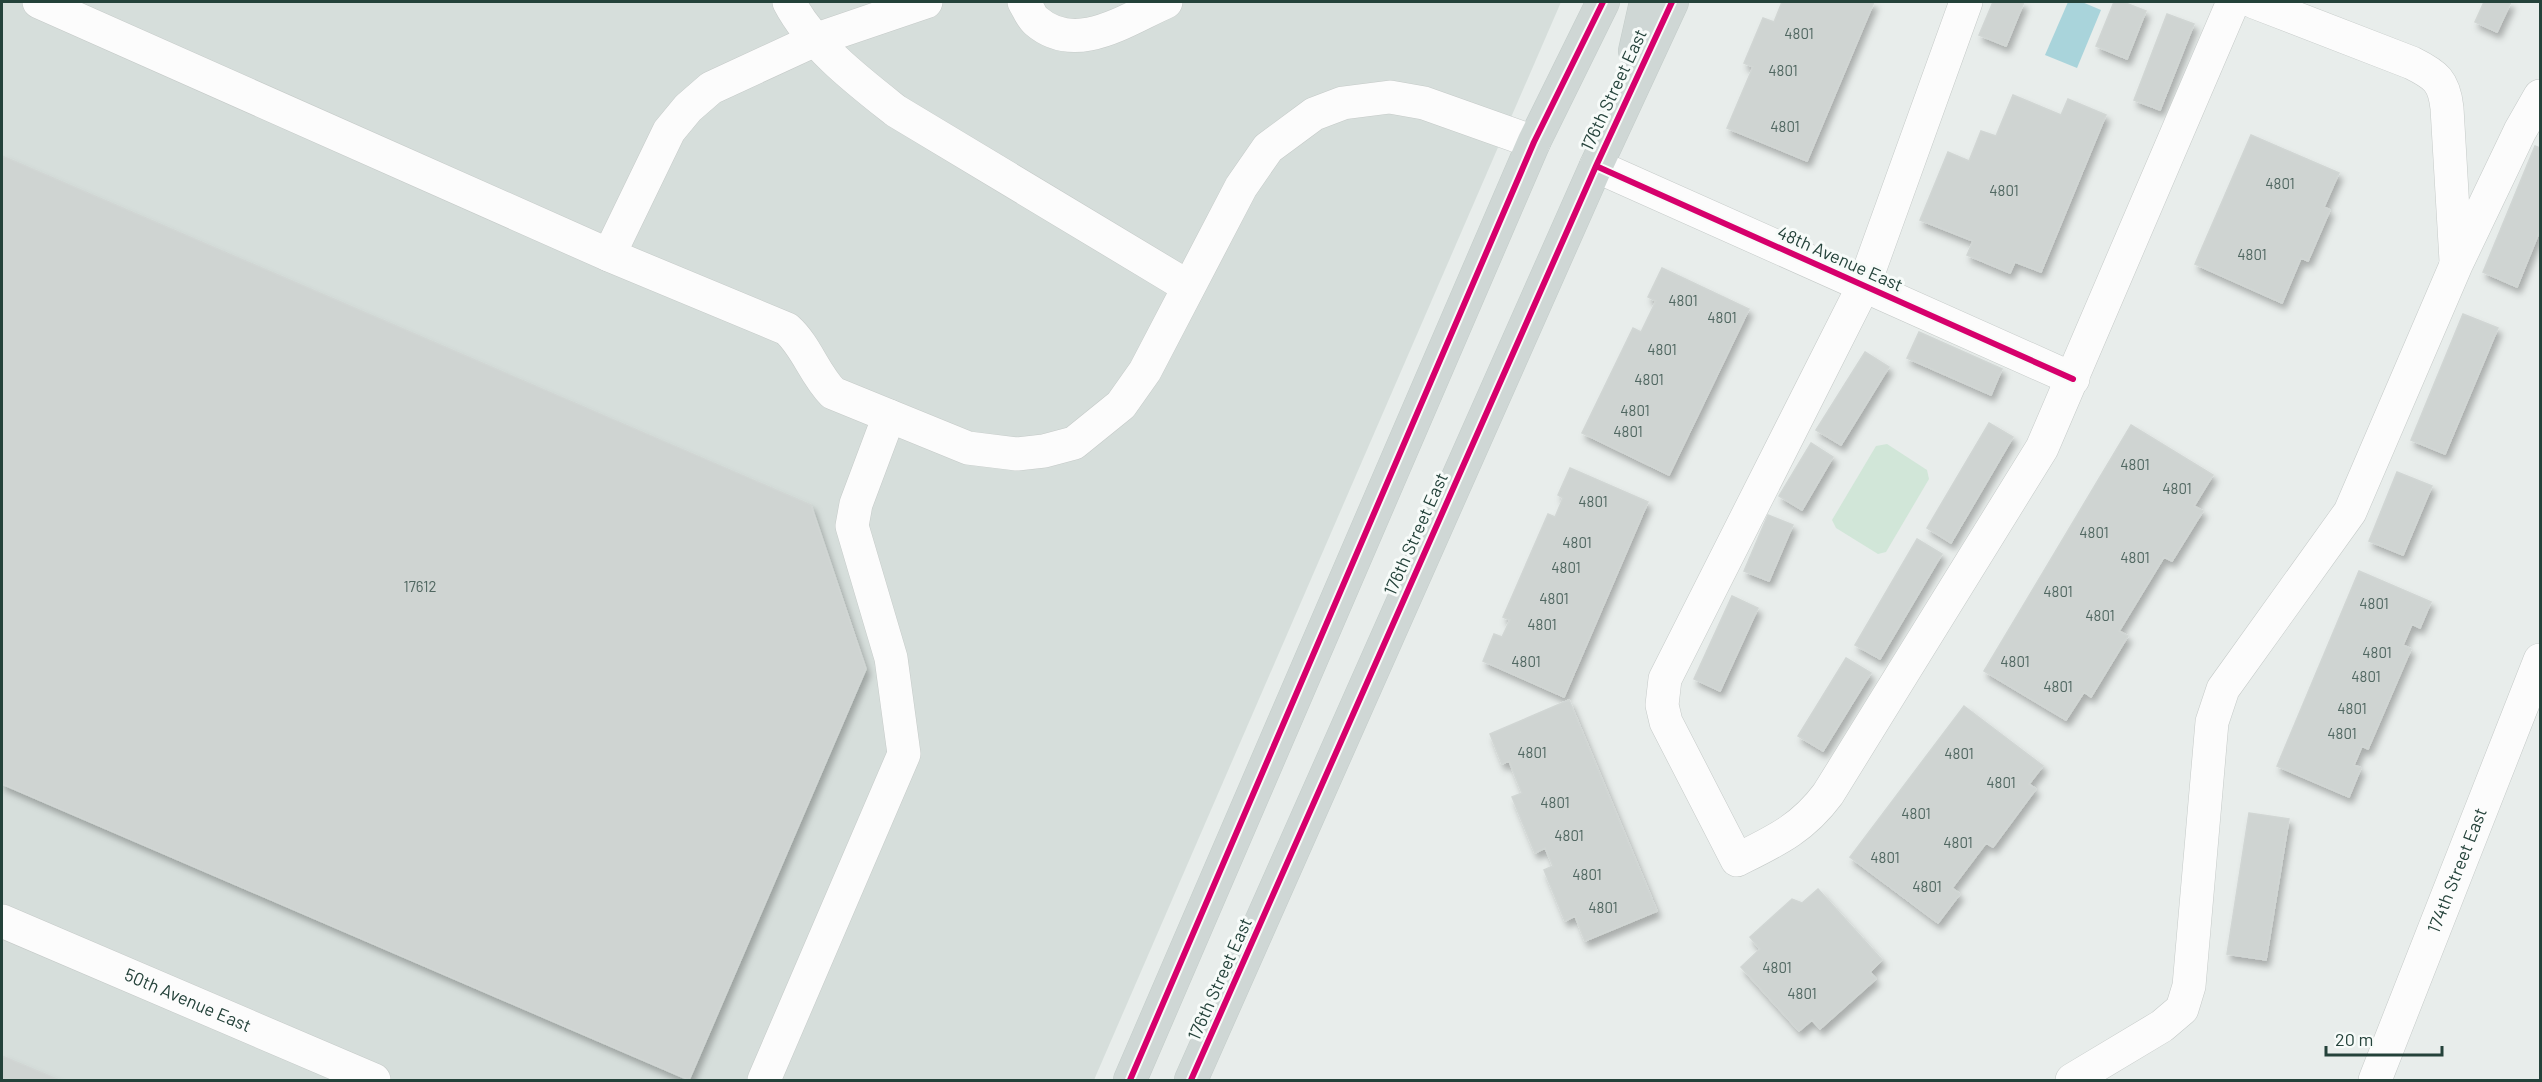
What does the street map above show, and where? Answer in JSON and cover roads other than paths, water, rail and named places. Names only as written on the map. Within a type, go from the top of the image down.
[{"type":"main road","points":[[1130,1080],[1534,142],[1603,2]]},
{"type":"main road","points":[[1629,94],[1638,33],[1646,2]]},
{"type":"main road","name":"176th Street East","points":[[1191,1080],[1596,166],[1672,2]]},
{"type":"street","points":[[39,2],[609,255],[786,329],[797,338],[823,383],[833,393],[968,448],[991,452],[1017,454],[1044,452],[1074,443],[1121,405],[1145,371],[1187,286],[1241,187],[1268,148],[1314,114],[1343,103],[1390,97],[1424,103],[1534,142]]},
{"type":"street","points":[[789,2],[817,39],[858,80],[896,111],[1187,286]]},
{"type":"street","points":[[609,255],[669,131],[688,108],[711,88],[817,39],[926,2]]},
{"type":"street","points":[[1024,2],[1036,21],[1060,35],[1092,36],[1166,2]]},
{"type":"street","points":[[1966,2],[1864,285],[1665,679],[1662,705],[1666,722],[1737,860],[1791,832],[1812,814],[1828,794],[2042,448],[2233,2]]},
{"type":"street","points":[[2254,2],[2412,63],[2434,74],[2445,92],[2447,108],[2457,265]]},
{"type":"street","points":[[2072,1080],[2162,1026],[2182,1010],[2189,986],[2212,722],[2216,704],[2223,689],[2350,512],[2457,265],[2520,131],[2541,96]]},
{"type":"street","name":"48th Avenue East","points":[[1596,166],[2073,379]]},
{"type":"street","points":[[764,1080],[904,754],[891,658],[852,526],[856,504],[889,416]]},
{"type":"street","name":"174th Street East","points":[[2375,1080],[2541,660]]},
{"type":"street","name":"50th Avenue East","points":[[2,921],[374,1080]]},
{"type":"water","points":[[2068,2],[2082,2],[2101,10],[2077,68],[2045,55]]}]
